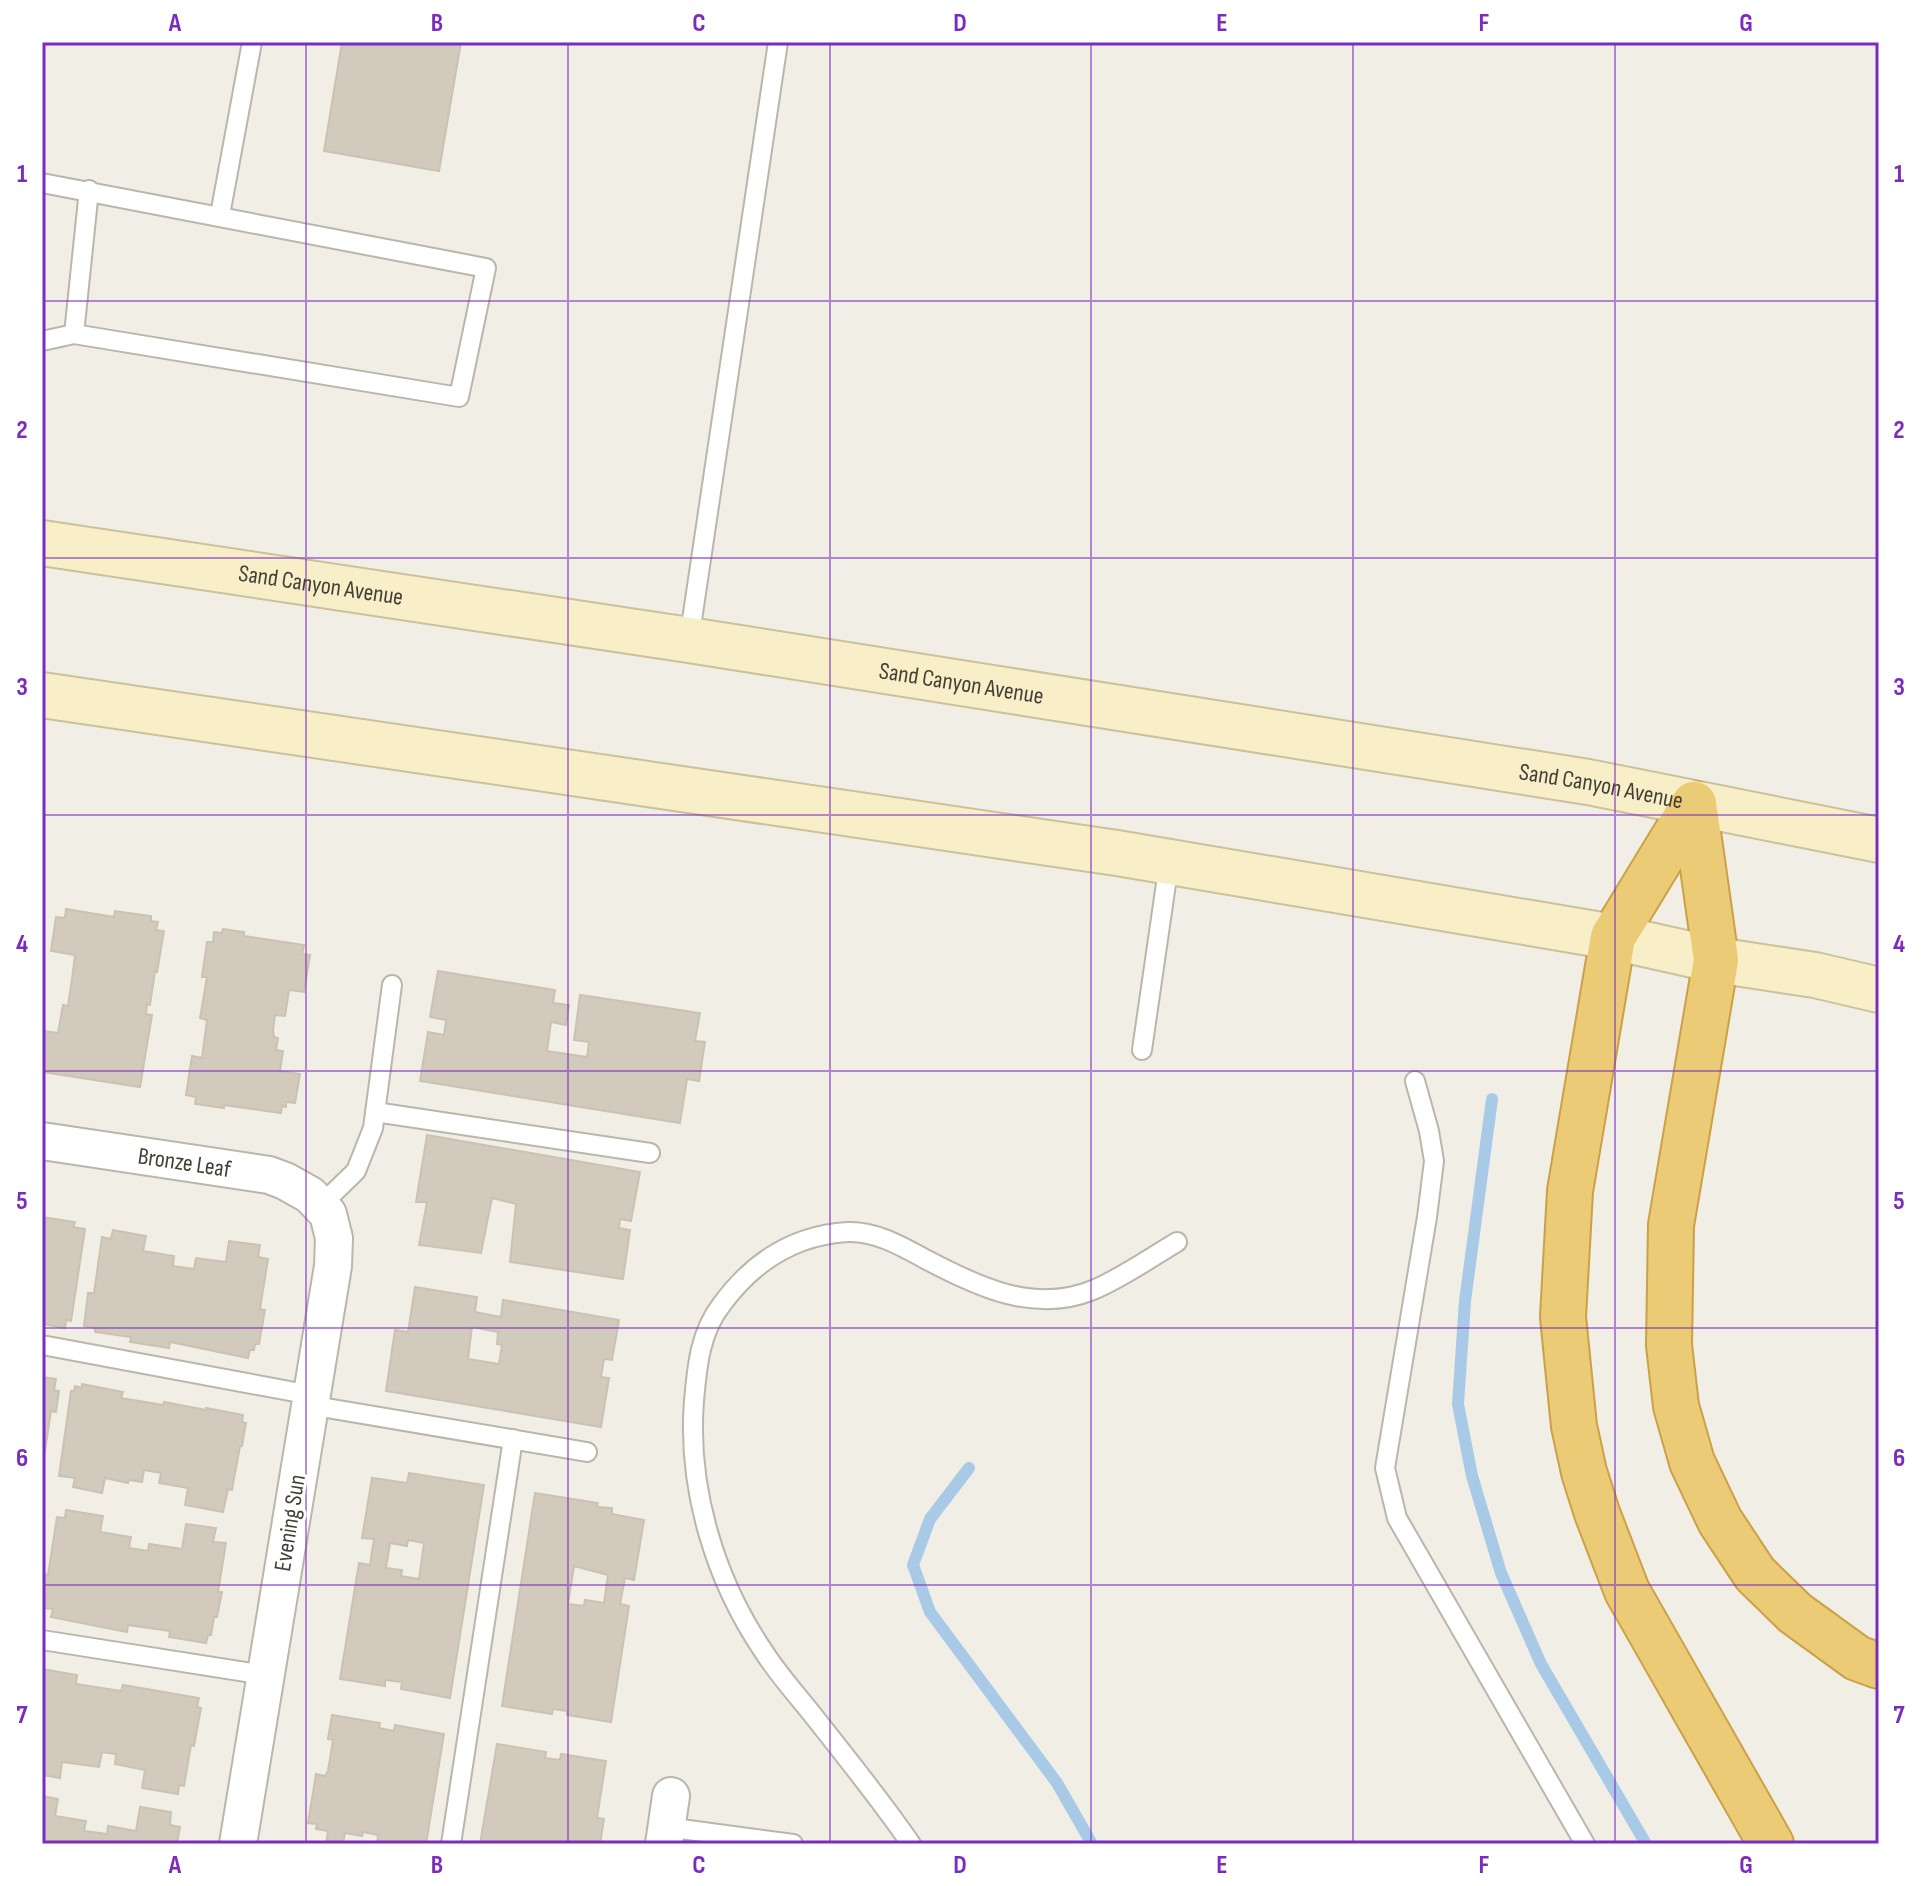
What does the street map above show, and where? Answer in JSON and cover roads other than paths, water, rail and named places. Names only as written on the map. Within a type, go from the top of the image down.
[{"type":"highway","points":[[1694,804],[1613,937],[1570,1191],[1563,1317],[1574,1426],[1597,1513],[1627,1591],[1771,1844]]},
{"type":"highway","points":[[1694,804],[1716,960],[1671,1225],[1669,1345],[1676,1406],[1692,1462],[1720,1521],[1755,1574],[1795,1613],[1857,1658],[1879,1666]]},
{"type":"main road","name":"Sand Canyon Avenue","points":[[42,543],[689,640],[1588,782],[1879,840]]},
{"type":"main road","points":[[42,695],[1117,853],[1613,937],[1716,960],[1815,975],[1879,990]]},
{"type":"street","name":"Bronze Leaf","points":[[42,1141],[269,1175],[299,1188],[322,1204]]},
{"type":"street","name":"Evening Sun","points":[[238,1844],[334,1251],[332,1225],[322,1204]]},
{"type":"lane","points":[[220,215],[252,42]]},
{"type":"lane","points":[[689,640],[778,42]]},
{"type":"lane","points":[[42,183],[486,268],[459,397],[74,334],[42,341]]},
{"type":"lane","points":[[74,334],[89,190]]},
{"type":"lane","points":[[1142,1050],[1169,863]]},
{"type":"lane","points":[[322,1204],[356,1171],[373,1128],[392,985]]},
{"type":"lane","points":[[1415,1081],[1434,1161],[1385,1468],[1397,1518],[1585,1844]]},
{"type":"lane","points":[[375,1112],[650,1153]]},
{"type":"lane","points":[[911,1844],[882,1802],[764,1652],[731,1596],[713,1547],[696,1483],[692,1421],[697,1361],[711,1318],[737,1284],[765,1259],[806,1238],[851,1232],[889,1240],[982,1288],[1022,1299],[1072,1297],[1095,1289],[1177,1242]]},
{"type":"lane","points":[[42,1345],[587,1452]]},
{"type":"lane","points":[[451,1844],[513,1439]]},
{"type":"lane","points":[[42,1640],[265,1675]]},
{"type":"lane","points":[[667,1822],[793,1844]]},
{"type":"waterway","points":[[1492,1099],[1465,1301],[1458,1404],[1472,1476],[1501,1573],[1541,1664],[1646,1844]]},
{"type":"waterway","points":[[969,1468],[930,1519],[913,1565],[930,1612],[1057,1783],[1092,1844]]}]
